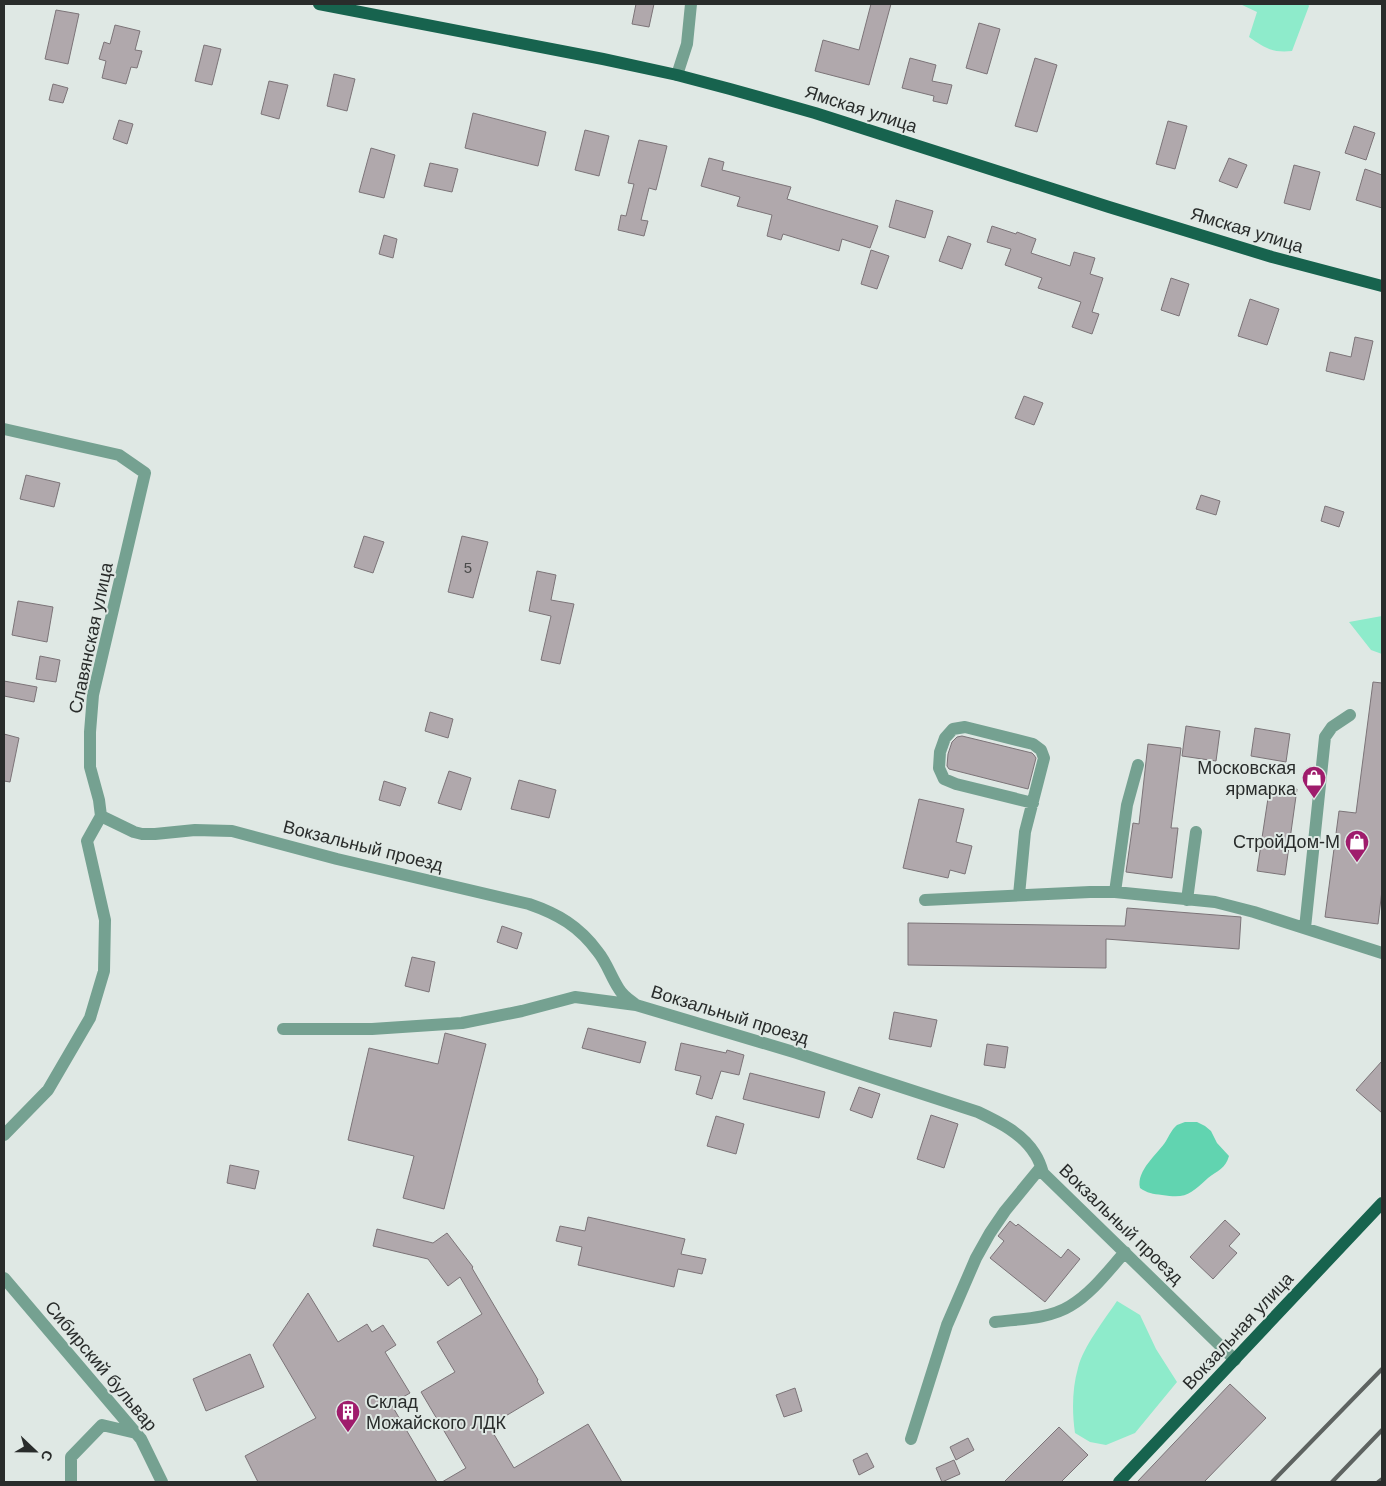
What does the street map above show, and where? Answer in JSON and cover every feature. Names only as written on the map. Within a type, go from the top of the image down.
[{"type":"main road","name":"Ямская улица","points":[[319,4],[677,75],[806,110],[1272,257],[1382,286]]},
{"type":"main road","name":"Вокзальная улица","points":[[1119,1482],[1382,1203]]},
{"type":"street","points":[[677,75],[687,44],[691,4]]},
{"type":"street","name":"Славянская улица","points":[[4,429],[119,455],[145,473],[93,695],[90,767],[99,800],[101,816]]},
{"type":"street","points":[[1305,928],[1325,737],[1332,727],[1350,715]]},
{"type":"street","points":[[1019,896],[1025,832],[1033,803],[1044,758],[1041,750],[1033,744],[965,727],[953,729],[945,738],[940,752],[939,768],[944,779],[956,784],[1033,803]]},
{"type":"street","points":[[1115,892],[1127,805],[1138,766]]},
{"type":"street","points":[[4,1135],[48,1090],[90,1018],[104,971],[105,920],[87,840],[101,816]]},
{"type":"street","name":"Вокзальный проезд","points":[[101,816],[142,834],[195,830],[232,832],[337,859],[529,904],[558,915],[580,932],[598,952],[619,990],[636,1005],[978,1112],[1000,1123],[1026,1142],[1037,1156],[1043,1173],[1235,1360]]},
{"type":"street","points":[[1187,900],[1196,832]]},
{"type":"street","points":[[925,900],[1115,892],[1215,902],[1238,907],[1382,954]]},
{"type":"street","points":[[283,1029],[372,1029],[462,1023],[522,1011],[574,997],[636,1005]]},
{"type":"street","points":[[911,1439],[947,1325],[976,1258],[1005,1211],[1041,1166]]},
{"type":"street","points":[[995,1322],[1051,1314],[1069,1307],[1086,1294],[1125,1252]]},
{"type":"street","name":"Сибирский бульвар","points":[[4,1278],[141,1439],[162,1482]]},
{"type":"street","points":[[71,1482],[71,1457],[102,1425],[136,1433]]},
{"type":"shaded area","points":[[1240,4],[1308,4],[1309,6],[1292,51],[1269,49],[1249,37],[1257,12]]},
{"type":"shaded area","points":[[1382,616],[1382,654],[1371,650],[1349,622]]},
{"type":"shaded area","points":[[1185,1122],[1197,1122],[1211,1131],[1217,1143],[1229,1156],[1226,1164],[1183,1196],[1156,1194],[1143,1190],[1140,1188],[1140,1181],[1144,1169],[1174,1128]]},
{"type":"shaded area","points":[[1117,1301],[1140,1315],[1156,1349],[1177,1382],[1135,1433],[1106,1445],[1090,1442],[1075,1433],[1074,1392],[1078,1368],[1085,1351]]},
{"type":"building","points":[[636,4],[654,4],[649,27],[632,24]]},
{"type":"building","points":[[871,4],[891,4],[869,85],[815,71],[823,40],[859,50]]},
{"type":"building","points":[[56,10],[79,14],[68,64],[45,59]]},
{"type":"building","points":[[979,23],[1000,29],[987,74],[966,68]]},
{"type":"building","points":[[115,25],[140,31],[135,50],[142,51],[137,68],[131,67],[126,84],[102,78],[106,61],[99,59],[104,42],[110,44]]},
{"type":"building","points":[[204,45],[221,49],[212,85],[195,81]]},
{"type":"building","points":[[910,58],[936,65],[932,81],[952,85],[947,104],[933,101],[934,96],[902,88]]},
{"type":"building","points":[[1035,58],[1057,65],[1037,132],[1015,126]]},
{"type":"building","points":[[334,74],[355,79],[347,111],[327,106]]},
{"type":"building","points":[[269,81],[288,85],[279,119],[261,114]]},
{"type":"building","points":[[53,84],[68,88],[63,103],[49,100]]},
{"type":"building","points":[[473,113],[546,132],[538,166],[465,148]]},
{"type":"building","points":[[119,120],[133,124],[127,144],[113,139]]},
{"type":"building","points":[[1168,121],[1187,126],[1175,169],[1156,164]]},
{"type":"building","points":[[1354,126],[1375,133],[1366,160],[1345,153]]},
{"type":"building","points":[[585,130],[609,136],[599,176],[575,170]]},
{"type":"building","points":[[639,140],[667,146],[656,190],[649,188],[641,220],[648,221],[644,236],[618,230],[621,215],[626,216],[634,184],[628,183]]},
{"type":"building","points":[[371,148],[395,155],[384,198],[359,192]]},
{"type":"building","points":[[709,158],[724,162],[722,170],[791,187],[787,199],[878,226],[870,248],[842,239],[839,251],[783,234],[781,240],[767,236],[772,215],[737,206],[740,197],[701,186]]},
{"type":"building","points":[[1229,158],[1247,165],[1237,188],[1219,181]]},
{"type":"building","points":[[430,163],[458,169],[452,192],[424,186]]},
{"type":"building","points":[[1294,165],[1320,172],[1310,210],[1284,203]]},
{"type":"building","points":[[1365,169],[1382,175],[1382,208],[1356,200]]},
{"type":"building","points":[[896,200],[933,211],[925,238],[889,227]]},
{"type":"building","points":[[992,226],[1036,239],[1031,253],[1070,266],[1074,252],[1095,258],[1090,274],[1103,278],[1092,312],[1099,314],[1092,334],[1072,327],[1081,302],[1038,288],[1042,278],[1005,265],[1011,249],[987,242]]},
{"type":"building","points":[[384,235],[397,239],[393,258],[379,254]]},
{"type":"building","points":[[948,236],[971,244],[962,269],[939,261]]},
{"type":"building","points":[[871,250],[889,256],[877,289],[861,284]]},
{"type":"building","points":[[1171,278],[1189,284],[1179,316],[1161,310]]},
{"type":"building","points":[[1250,299],[1279,309],[1267,345],[1238,336]]},
{"type":"building","points":[[1355,337],[1373,341],[1364,380],[1326,371],[1330,352],[1351,357]]},
{"type":"building","points":[[1024,396],[1043,403],[1034,425],[1015,418]]},
{"type":"building","points":[[26,475],[60,483],[54,507],[20,499]]},
{"type":"building","points":[[1201,495],[1220,501],[1216,515],[1196,509]]},
{"type":"building","points":[[1325,506],[1344,512],[1339,527],[1321,521]]},
{"type":"building","points":[[364,536],[384,542],[373,573],[354,567]]},
{"type":"building","points":[[462,536],[488,542],[473,598],[448,592]]},
{"type":"building","points":[[537,571],[556,575],[551,600],[574,604],[560,664],[541,660],[551,616],[529,611]]},
{"type":"building","points":[[18,601],[53,607],[47,642],[12,635]]},
{"type":"building","points":[[40,656],[60,660],[56,682],[36,679]]},
{"type":"building","points":[[4,681],[37,687],[34,702],[4,696]]},
{"type":"building","points":[[1373,682],[1382,683],[1382,890],[1378,924],[1325,917],[1339,811],[1356,813]]},
{"type":"building","points":[[430,712],[453,719],[448,738],[425,731]]},
{"type":"building","points":[[1186,726],[1220,731],[1216,761],[1182,756]]},
{"type":"building","points":[[1255,728],[1290,734],[1286,762],[1251,756]]},
{"type":"building","points":[[4,734],[19,738],[10,782],[4,781]]},
{"type":"building","points":[[962,736],[1032,753],[1036,758],[1028,789],[949,769],[947,766],[948,754],[952,742],[957,737]]},
{"type":"building","points":[[1148,744],[1181,748],[1171,828],[1178,828],[1172,878],[1126,872],[1133,823],[1139,824]]},
{"type":"building","points":[[449,771],[471,778],[461,810],[438,803]]},
{"type":"building","points":[[519,780],[556,790],[549,818],[511,809]]},
{"type":"building","points":[[384,781],[406,788],[400,806],[379,800]]},
{"type":"building","points":[[1270,785],[1297,789],[1285,875],[1257,871]]},
{"type":"building","points":[[919,799],[964,809],[956,842],[972,846],[965,874],[950,870],[948,878],[903,868]]},
{"type":"building","points":[[1127,908],[1241,917],[1239,949],[1106,939],[1106,968],[908,965],[908,923],[1125,926]]},
{"type":"building","points":[[502,926],[522,933],[517,949],[497,942]]},
{"type":"building","points":[[412,957],[435,962],[429,992],[405,986]]},
{"type":"building","points":[[894,1012],[937,1020],[931,1047],[889,1039]]},
{"type":"building","points":[[588,1028],[646,1042],[640,1063],[582,1048]]},
{"type":"building","points":[[445,1033],[486,1044],[444,1209],[403,1198],[414,1156],[348,1140],[369,1048],[438,1064]]},
{"type":"building","points":[[681,1043],[726,1053],[727,1050],[744,1055],[739,1075],[721,1071],[712,1099],[696,1094],[701,1076],[675,1070]]},
{"type":"building","points":[[987,1044],[1008,1047],[1005,1068],[984,1065]]},
{"type":"building","points":[[1382,1061],[1382,1113],[1356,1090]]},
{"type":"building","points":[[750,1073],[825,1092],[819,1118],[743,1099]]},
{"type":"building","points":[[859,1087],[880,1094],[872,1118],[850,1110]]},
{"type":"building","points":[[931,1115],[958,1124],[944,1168],[917,1159]]},
{"type":"building","points":[[716,1116],[744,1124],[736,1154],[707,1146]]},
{"type":"building","points":[[230,1165],[259,1171],[255,1189],[227,1183]]},
{"type":"building","points":[[588,1217],[685,1239],[681,1254],[706,1259],[702,1274],[678,1269],[674,1287],[578,1265],[582,1247],[556,1241],[560,1226],[585,1231]]},
{"type":"building","points":[[1225,1220],[1240,1234],[1229,1246],[1237,1253],[1213,1279],[1190,1257]]},
{"type":"building","points":[[1010,1221],[1016,1226],[1018,1224],[1061,1258],[1068,1249],[1080,1259],[1045,1302],[990,1258],[1004,1241],[998,1236]]},
{"type":"building","points":[[377,1229],[433,1243],[447,1233],[473,1267],[538,1380],[544,1393],[489,1426],[514,1468],[588,1424],[622,1482],[442,1482],[466,1468],[421,1392],[455,1372],[437,1342],[482,1314],[460,1277],[448,1286],[428,1259],[373,1246]]},
{"type":"building","points":[[308,1293],[338,1342],[367,1324],[372,1332],[383,1325],[396,1345],[385,1352],[410,1393],[391,1404],[437,1482],[258,1482],[245,1456],[316,1418],[273,1345]]},
{"type":"building","points":[[250,1354],[264,1387],[206,1411],[193,1379]]},
{"type":"building","points":[[1230,1384],[1266,1418],[1204,1482],[1137,1482]]},
{"type":"building","points":[[795,1388],[802,1411],[784,1417],[776,1395]]},
{"type":"building","points":[[1059,1427],[1088,1455],[1061,1482],[1004,1482]]},
{"type":"building","points":[[968,1438],[974,1450],[956,1460],[950,1447]]},
{"type":"building","points":[[867,1453],[874,1467],[859,1475],[853,1460]]},
{"type":"building","points":[[954,1460],[960,1474],[942,1482],[936,1468]]},
{"type":"railway","points":[[1272,1482],[1382,1369]]},
{"type":"railway","points":[[1332,1482],[1382,1430]]},
{"type":"railway","points":[[1378,1482],[1382,1479]]},
{"type":"place","name":"Московская ярмарка","points":[[1314,799]]},
{"type":"place","name":"СтройДом-М","points":[[1357,863]]},
{"type":"place","name":"Склад Можайского ЛДК","points":[[348,1433]]}]
